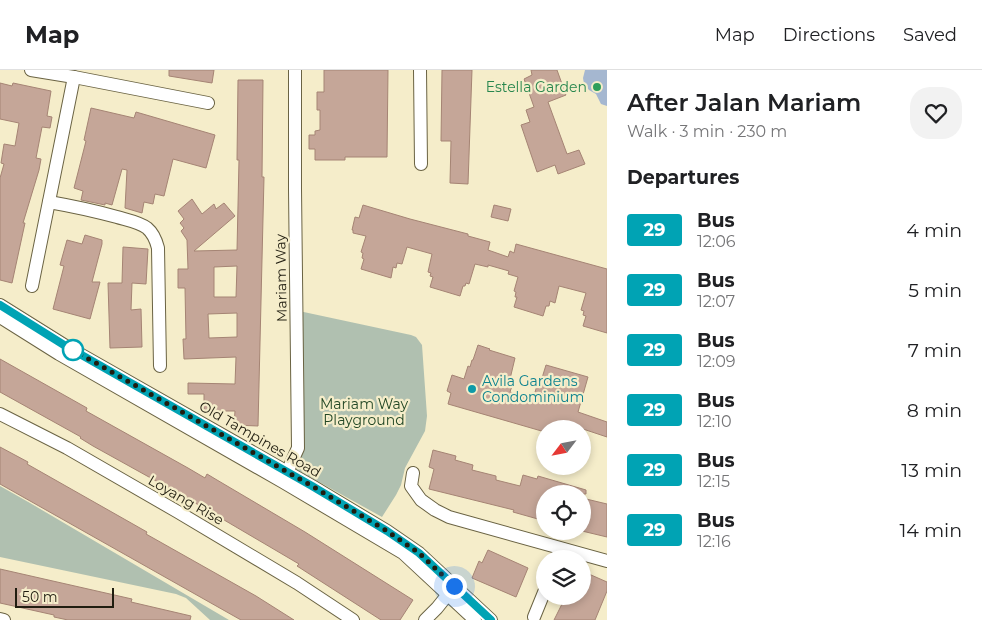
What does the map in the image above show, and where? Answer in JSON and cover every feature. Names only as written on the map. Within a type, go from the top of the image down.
[{"type":"street","points":[[31,70],[208,103]]},
{"type":"street","name":"Mariam Way","points":[[285,477],[298,449],[295,208],[296,70]]},
{"type":"street","points":[[420,70],[421,164]]},
{"type":"street","points":[[32,286],[74,77]]},
{"type":"street","points":[[49,202],[91,210],[140,224],[154,235],[158,248],[160,366]]},
{"type":"street","name":"Old Tampines Road","points":[[0,305],[285,477]]},
{"type":"street","name":"Old Tampines Road","points":[[0,317],[59,354],[405,542],[419,553],[475,620]]},
{"type":"street","name":"Loyang Rise","points":[[0,414],[66,448],[178,512],[297,583],[353,620]]},
{"type":"street","points":[[414,473],[411,486],[421,500],[435,510],[449,517],[549,550]]},
{"type":"street","points":[[591,559],[607,561]]},
{"type":"street","points":[[425,620],[451,590]]},
{"type":"street","name":"Old Tampines Road","points":[[451,590],[491,620]]},
{"type":"street","points":[[534,617],[539,605]]},
{"type":"street","points":[[0,619],[4,620]]},
{"type":"green space","name":"Mariam Way Playground","points":[[299,311],[411,335],[416,337],[422,345],[427,416],[425,431],[405,468],[401,485],[396,495],[382,517],[292,467]]},
{"type":"green space","points":[[0,486],[229,620],[210,620],[186,598],[176,594],[0,557]]},
{"type":"water","name":"Estella Garden","points":[[585,70],[607,70],[607,106],[601,104],[596,94],[584,84]]},
{"type":"building","points":[[169,70],[214,70],[212,83],[169,76]]},
{"type":"building","points":[[324,70],[388,70],[387,157],[345,157],[345,160],[315,160],[315,149],[309,149],[309,135],[315,135],[315,131],[320,130],[320,110],[317,110],[317,92],[324,92]]},
{"type":"building","points":[[442,70],[472,70],[468,184],[450,183],[451,141],[441,141]]},
{"type":"building","points":[[531,70],[557,70],[566,95],[548,102],[567,154],[579,150],[585,164],[558,174],[555,165],[537,172],[521,125],[530,122],[526,110],[534,107],[524,79],[532,75]]},
{"type":"building","points":[[238,80],[263,80],[262,177],[264,177],[258,426],[234,425],[235,411],[204,411],[204,394],[188,394],[188,383],[235,384],[236,357],[184,359],[183,339],[186,339],[185,288],[178,288],[178,269],[188,269],[187,240],[181,231],[184,228],[180,223],[184,219],[178,211],[192,199],[202,214],[214,204],[216,209],[224,203],[235,216],[194,251],[237,250],[239,160],[237,160]],"holes":[[[237,266],[236,297],[214,297],[214,267]],[[237,313],[237,337],[209,338],[208,314]]]},
{"type":"building","points":[[0,83],[12,86],[13,83],[51,91],[47,116],[52,117],[50,128],[42,127],[36,158],[41,159],[39,170],[23,223],[25,223],[12,283],[0,280],[0,178],[4,164],[1,163],[4,144],[15,146],[19,123],[0,119]]},
{"type":"building","points":[[91,108],[134,118],[136,112],[215,135],[206,168],[173,159],[164,196],[155,194],[153,204],[144,202],[142,213],[125,208],[127,170],[122,169],[112,205],[81,200],[83,191],[74,188],[86,141],[84,140]]},
{"type":"building","points":[[363,205],[468,234],[468,236],[490,242],[488,250],[508,257],[510,251],[514,253],[516,244],[607,269],[607,333],[583,326],[586,316],[583,315],[584,311],[581,310],[586,293],[559,286],[555,303],[550,301],[549,306],[546,306],[543,316],[514,307],[517,297],[515,297],[516,292],[514,291],[518,277],[508,274],[509,271],[488,265],[488,267],[475,264],[469,284],[466,283],[463,286],[460,296],[430,287],[433,277],[428,272],[432,254],[407,247],[402,264],[397,263],[396,268],[393,267],[391,278],[361,269],[364,259],[361,252],[366,236],[353,233],[352,230],[355,217],[359,218]]},
{"type":"building","points":[[494,205],[511,209],[508,221],[491,217]]},
{"type":"building","points":[[85,235],[102,240],[92,282],[100,282],[90,319],[53,309],[64,266],[60,265],[67,240],[82,244]]},
{"type":"building","points":[[123,247],[148,249],[146,284],[132,283],[131,310],[141,309],[142,347],[110,348],[108,283],[122,283]]},
{"type":"building","name":"Avila Gardens Condominium","points":[[478,345],[515,358],[510,379],[514,380],[510,392],[533,399],[546,365],[588,377],[578,412],[607,422],[607,437],[591,432],[591,420],[536,420],[536,429],[448,404],[451,393],[447,391],[452,375],[464,379],[468,366],[470,367]]},
{"type":"building","points":[[0,359],[87,408],[86,411],[205,478],[207,474],[305,532],[413,600],[400,620],[381,620],[297,566],[299,564],[0,392]]},
{"type":"building","points":[[0,447],[294,620],[241,620],[0,484]]},
{"type":"building","points":[[433,450],[456,456],[455,460],[473,465],[472,470],[496,476],[496,480],[520,486],[523,475],[537,479],[538,476],[569,485],[536,485],[536,518],[513,512],[514,510],[429,489],[434,469],[429,467]]},
{"type":"building","points":[[591,500],[607,504],[607,537],[591,533]]},
{"type":"building","points":[[488,550],[528,568],[516,597],[472,578],[479,561],[482,563]]},
{"type":"building","points":[[0,569],[132,599],[131,602],[191,616],[190,620],[68,620],[0,603]]},
{"type":"building","points":[[591,575],[607,582],[607,591],[595,620],[554,620],[562,605],[591,605]]},
{"type":"bus line","name":"29","points":[[0,305],[64,345],[312,486],[405,542],[491,620]]},
{"type":"place","name":"Estella Garden","points":[[597,87]]},
{"type":"place","name":"Avila Gardens Condominium","points":[[472,389]]},
{"type":"route","points":[[73,350],[312,486],[405,542],[454,586]]}]
